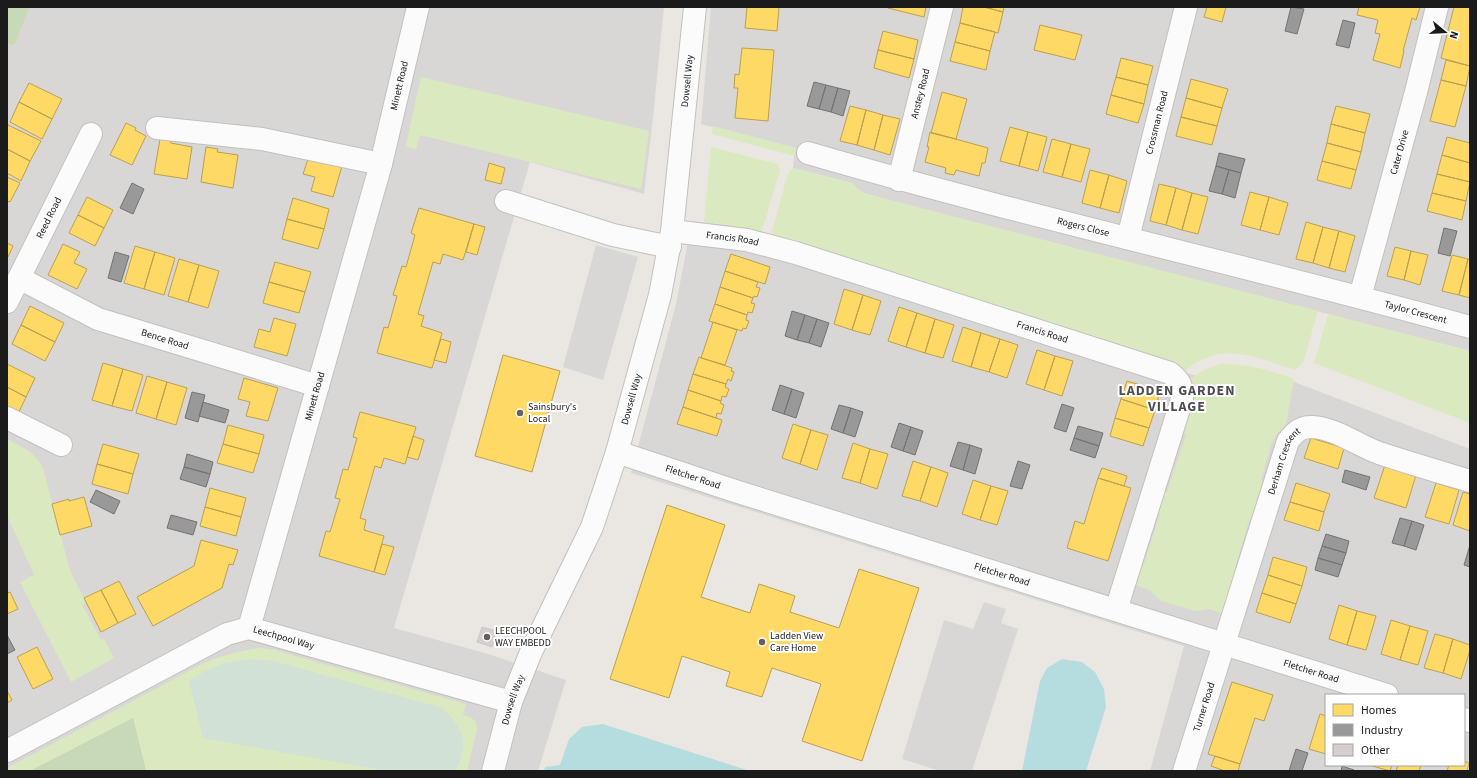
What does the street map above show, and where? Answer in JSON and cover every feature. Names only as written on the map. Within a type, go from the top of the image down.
[{"type":"street","name":"Minett Road","points":[[249,628],[381,164],[418,7]]},
{"type":"street","name":"Dowsell Way","points":[[492,771],[511,702],[531,652],[592,527],[617,452],[660,295],[671,239],[695,7]]},
{"type":"street","name":"Anstey Road","points":[[899,180],[942,7]]},
{"type":"street","name":"Crossman Road","points":[[1128,238],[1186,7]]},
{"type":"street","name":"Cater Drive","points":[[1360,297],[1416,92],[1436,7]]},
{"type":"street","points":[[157,128],[262,139],[381,164]]},
{"type":"street","name":"Reed Road","points":[[7,302],[91,134]]},
{"type":"street","name":"Rogers Close","points":[[808,153],[899,180],[1360,297]]},
{"type":"street","name":"Francis Road","points":[[506,201],[613,235],[671,239],[747,240],[796,253],[1170,373],[1178,379],[1182,388],[1182,399],[1116,610]]},
{"type":"street","name":"Bence Road","points":[[19,278],[98,319],[318,386]]},
{"type":"street","name":"Taylor Crescent","points":[[1360,297],[1470,327]]},
{"type":"street","points":[[7,418],[61,445]]},
{"type":"street","name":"Derham Crescent","points":[[1224,644],[1288,441],[1299,429],[1312,427],[1328,430],[1356,441],[1377,452],[1470,481]]},
{"type":"street","name":"Fletcher Road","points":[[617,452],[735,491],[1384,694]]},
{"type":"street","name":"Leechpool Way","points":[[7,751],[227,634],[249,628],[511,702]]},
{"type":"street","name":"Turner Road","points":[[1184,771],[1224,644]]},
{"type":"shaded area","points":[[30,7],[664,7],[644,194],[530,162],[394,628],[485,653],[566,680],[538,771],[7,771],[7,44],[14,46]]},
{"type":"shaded area","points":[[711,7],[1470,7],[1470,351],[866,194],[852,183],[793,168],[795,148],[701,124]]},
{"type":"shaded area","points":[[692,221],[728,225],[761,234],[1183,372],[1235,387],[1268,372],[1470,449],[1470,771],[1150,771],[1184,646],[631,473],[676,304]]},
{"type":"shaded area","points":[[596,245],[638,257],[603,380],[563,367]]},
{"type":"shaded area","points":[[984,602],[1006,609],[1001,623],[1018,629],[972,771],[940,771],[902,759],[944,620],[973,629]]},
{"type":"green space","points":[[7,7],[30,7],[14,46],[7,44]]},
{"type":"green space","points":[[421,77],[649,131],[641,189],[420,135],[416,149],[407,147],[406,145]]},
{"type":"green space","points":[[713,126],[796,148],[794,156],[712,134]]},
{"type":"green space","points":[[711,147],[778,164],[780,170],[761,234],[728,225],[704,222]]},
{"type":"green space","points":[[793,168],[852,183],[866,194],[1318,311],[1303,363],[1295,370],[1250,356],[1226,354],[1215,355],[1201,360],[1183,372],[770,238],[788,173]]},
{"type":"green space","points":[[1328,314],[1470,351],[1470,423],[1314,363]]},
{"type":"green space","points":[[1220,364],[1258,368],[1294,379],[1286,424],[1272,442],[1261,479],[1267,488],[1259,512],[1250,518],[1235,567],[1237,573],[1223,614],[1210,609],[1196,611],[1161,601],[1150,590],[1128,583],[1135,566],[1143,567],[1160,514],[1157,511],[1163,493],[1167,492],[1186,436],[1183,431],[1192,399],[1191,387],[1188,380],[1204,370]]},
{"type":"green space","points":[[7,439],[32,454],[40,462],[43,468],[70,571],[86,603],[82,605],[101,640],[104,639],[114,658],[71,682],[20,582],[34,575],[7,515]]},
{"type":"green space","points":[[259,648],[274,650],[466,704],[463,715],[473,719],[476,723],[477,729],[467,771],[146,771],[133,718],[30,771],[7,771],[7,768],[202,664],[230,654]]},
{"type":"green space","points":[[247,659],[274,661],[442,708],[456,723],[462,734],[463,747],[458,766],[454,771],[386,771],[203,738],[189,681],[205,671],[222,664]]},
{"type":"green space","points":[[133,718],[146,771],[30,771]]},
{"type":"water","points":[[1062,659],[1082,662],[1095,672],[1104,689],[1106,707],[1086,771],[1022,771],[1040,681],[1047,668]]},
{"type":"water","points":[[603,724],[750,771],[544,771],[545,767],[560,765],[569,739],[582,727]]},
{"type":"building: Homes","points":[[747,7],[779,7],[777,31],[745,28]]},
{"type":"building: Homes","points":[[888,7],[926,7],[924,17]]},
{"type":"building: Homes","points":[[963,7],[984,7],[1003,12],[998,33],[960,23]]},
{"type":"building: Homes","points":[[984,7],[1004,7],[1003,12]]},
{"type":"building: Homes","points":[[1207,7],[1226,7],[1222,22],[1204,17]]},
{"type":"building: Homes","points":[[1359,7],[1420,7],[1416,20],[1412,18],[1400,68],[1373,60],[1380,34],[1375,33],[1378,20],[1357,15]]},
{"type":"building: Homes","points":[[1454,7],[1470,7],[1470,66],[1441,58]]},
{"type":"building: Homes","points":[[960,23],[995,32],[990,51],[955,42]]},
{"type":"building: Homes","points":[[1040,25],[1082,35],[1075,60],[1034,50]]},
{"type":"building: Homes","points":[[883,31],[918,40],[914,59],[878,50]]},
{"type":"building: Homes","points":[[955,42],[990,51],[986,70],[950,61]]},
{"type":"building: Homes","points":[[742,48],[774,50],[768,121],[735,118],[738,88],[734,88],[735,74],[739,75]]},
{"type":"building: Homes","points":[[878,50],[914,59],[909,78],[874,68]]},
{"type":"building: Homes","points":[[1121,58],[1153,66],[1148,85],[1116,77]]},
{"type":"building: Homes","points":[[1446,60],[1470,66],[1466,86],[1441,80]]},
{"type":"building: Homes","points":[[1116,77],[1148,85],[1144,104],[1111,95]]},
{"type":"building: Homes","points":[[1191,79],[1228,89],[1222,108],[1186,98]]},
{"type":"building: Homes","points":[[1441,80],[1466,86],[1455,127],[1430,121]]},
{"type":"building: Homes","points":[[29,83],[62,99],[52,119],[19,102]]},
{"type":"building: Homes","points":[[942,92],[967,99],[956,139],[931,133]]},
{"type":"building: Homes","points":[[1111,95],[1144,104],[1138,123],[1106,114]]},
{"type":"building: Homes","points":[[1186,98],[1222,108],[1217,126],[1181,117]]},
{"type":"building: Homes","points":[[19,102],[52,119],[42,139],[10,122]]},
{"type":"building: Homes","points":[[850,106],[866,110],[857,145],[840,141]]},
{"type":"building: Homes","points":[[1336,106],[1370,114],[1365,133],[1331,124]]},
{"type":"building: Homes","points":[[866,110],[883,115],[874,150],[857,145]]},
{"type":"building: Homes","points":[[883,115],[900,119],[890,155],[874,150]]},
{"type":"building: Homes","points":[[1181,117],[1217,126],[1212,145],[1176,136]]},
{"type":"building: Homes","points":[[126,123],[136,128],[135,130],[146,136],[132,165],[110,155]]},
{"type":"building: Homes","points":[[1331,124],[1365,133],[1361,152],[1327,143]]},
{"type":"building: Homes","points":[[8,125],[41,141],[30,161],[7,149]]},
{"type":"building: Homes","points":[[1010,127],[1028,132],[1019,166],[1000,161]]},
{"type":"building: Homes","points":[[930,132],[988,148],[985,163],[982,163],[979,176],[956,170],[954,175],[945,173],[946,168],[925,162],[929,147],[927,147]]},
{"type":"building: Homes","points":[[1028,132],[1047,137],[1038,171],[1019,166]]},
{"type":"building: Homes","points":[[1447,137],[1470,143],[1470,163],[1442,155]]},
{"type":"building: Homes","points":[[160,139],[171,141],[171,143],[192,147],[187,179],[154,174]]},
{"type":"building: Homes","points":[[1052,139],[1071,144],[1062,177],[1043,172]]},
{"type":"building: Homes","points":[[1327,143],[1361,152],[1356,170],[1322,161]]},
{"type":"building: Homes","points":[[1071,144],[1090,149],[1081,182],[1062,177]]},
{"type":"building: Homes","points":[[206,147],[218,149],[217,152],[238,155],[233,188],[201,182]]},
{"type":"building: Homes","points":[[7,149],[30,161],[21,181],[7,173]]},
{"type":"building: Homes","points":[[1442,155],[1470,163],[1470,182],[1437,174]]},
{"type":"building: Homes","points":[[309,156],[342,166],[333,197],[311,191],[315,177],[303,174]]},
{"type":"building: Homes","points":[[1322,161],[1356,170],[1351,189],[1317,180]]},
{"type":"building: Homes","points":[[489,163],[505,168],[501,184],[485,180]]},
{"type":"building: Homes","points":[[1090,170],[1109,175],[1100,208],[1082,203]]},
{"type":"building: Homes","points":[[1437,174],[1470,182],[1466,201],[1432,193]]},
{"type":"building: Homes","points":[[1109,175],[1127,181],[1119,213],[1100,208]]},
{"type":"building: Homes","points":[[7,177],[20,183],[10,202],[7,201]]},
{"type":"building: Homes","points":[[1159,184],[1176,188],[1166,225],[1150,221]]},
{"type":"building: Homes","points":[[1176,188],[1192,193],[1182,230],[1166,225]]},
{"type":"building: Homes","points":[[1250,192],[1269,197],[1260,230],[1241,225]]},
{"type":"building: Homes","points":[[1192,193],[1208,197],[1198,234],[1182,230]]},
{"type":"building: Homes","points":[[1432,193],[1466,201],[1462,220],[1427,211]]},
{"type":"building: Homes","points":[[87,197],[113,210],[104,228],[78,215]]},
{"type":"building: Homes","points":[[1269,197],[1288,203],[1279,235],[1260,230]]},
{"type":"building: Homes","points":[[293,198],[329,209],[324,229],[287,219]]},
{"type":"building: Homes","points":[[419,208],[474,224],[463,260],[443,254],[440,264],[433,262],[418,314],[424,316],[421,326],[442,333],[432,368],[377,353],[384,327],[388,328],[397,296],[393,295],[402,266],[406,267],[415,235],[411,233]]},
{"type":"building: Homes","points":[[78,215],[104,228],[95,246],[69,233]]},
{"type":"building: Homes","points":[[287,219],[324,229],[318,249],[282,239]]},
{"type":"building: Homes","points":[[1306,222],[1323,227],[1313,263],[1296,259]]},
{"type":"building: Homes","points":[[474,224],[485,227],[477,255],[466,252]]},
{"type":"building: Homes","points":[[1323,227],[1339,231],[1329,268],[1313,263]]},
{"type":"building: Homes","points":[[1339,231],[1355,236],[1345,272],[1329,268]]},
{"type":"building: Homes","points":[[7,243],[13,246],[8,257],[7,256]]},
{"type":"building: Homes","points":[[63,244],[80,252],[74,263],[87,269],[77,289],[48,275]]},
{"type":"building: Homes","points":[[135,246],[155,252],[144,289],[124,283]]},
{"type":"building: Homes","points":[[1395,247],[1411,251],[1404,280],[1387,276]]},
{"type":"building: Homes","points":[[1411,251],[1428,255],[1420,285],[1404,280]]},
{"type":"building: Homes","points":[[155,252],[175,258],[164,295],[144,289]]},
{"type":"building: Homes","points":[[731,254],[770,267],[765,284],[725,271]]},
{"type":"building: Homes","points":[[1452,255],[1468,259],[1459,295],[1442,291]]},
{"type":"building: Homes","points":[[179,259],[199,265],[188,302],[168,296]]},
{"type":"building: Homes","points":[[1468,259],[1470,260],[1470,298],[1459,295]]},
{"type":"building: Homes","points":[[275,262],[311,272],[305,292],[269,282]]},
{"type":"building: Homes","points":[[199,265],[219,271],[208,308],[188,302]]},
{"type":"building: Homes","points":[[725,271],[758,282],[756,287],[760,288],[757,297],[754,296],[753,298],[720,287]]},
{"type":"building: Homes","points":[[269,282],[305,292],[299,313],[263,303]]},
{"type":"building: Homes","points":[[720,287],[753,298],[751,303],[755,304],[752,313],[748,312],[747,315],[715,304]]},
{"type":"building: Homes","points":[[844,289],[863,295],[852,330],[834,324]]},
{"type":"building: Homes","points":[[863,295],[881,301],[870,335],[852,330]]},
{"type":"building: Homes","points":[[715,304],[747,315],[746,320],[749,321],[746,329],[743,328],[742,331],[709,321]]},
{"type":"building: Homes","points":[[30,306],[64,323],[55,342],[21,325]]},
{"type":"building: Homes","points":[[899,307],[917,313],[906,347],[888,341]]},
{"type":"building: Homes","points":[[917,313],[935,319],[925,353],[906,347]]},
{"type":"building: Homes","points":[[274,318],[296,324],[287,356],[254,347],[259,329],[270,332]]},
{"type":"building: Homes","points":[[935,319],[954,325],[943,358],[925,353]]},
{"type":"building: Homes","points":[[713,322],[737,330],[725,365],[701,358]]},
{"type":"building: Homes","points":[[21,325],[55,342],[45,361],[12,344]]},
{"type":"building: Homes","points":[[963,327],[981,333],[971,367],[952,361]]},
{"type":"building: Homes","points":[[981,333],[1000,339],[989,372],[971,367]]},
{"type":"building: Homes","points":[[441,339],[451,342],[446,363],[434,360]]},
{"type":"building: Homes","points":[[1000,339],[1018,345],[1007,378],[989,372]]},
{"type":"building: Homes","points":[[1037,350],[1055,356],[1044,390],[1026,384]]},
{"type":"building: Homes","points":[[503,355],[560,371],[532,472],[475,456]]},
{"type":"building: Homes","points":[[1055,356],[1073,361],[1062,396],[1044,390]]},
{"type":"building: Homes","points":[[699,357],[732,368],[731,371],[734,372],[731,381],[728,379],[726,384],[693,374]]},
{"type":"building: Homes","points":[[103,363],[123,369],[112,406],[92,400]]},
{"type":"building: Homes","points":[[7,364],[35,378],[26,397],[7,387]]},
{"type":"building: Homes","points":[[123,369],[143,375],[132,411],[112,406]]},
{"type":"building: Homes","points":[[693,374],[726,384],[725,387],[729,389],[726,397],[722,396],[721,401],[688,390]]},
{"type":"building: Homes","points":[[147,376],[167,382],[156,419],[136,413]]},
{"type":"building: Homes","points":[[244,378],[278,388],[268,421],[246,416],[250,402],[238,399]]},
{"type":"building: Homes","points":[[1127,381],[1160,391],[1155,410],[1121,399]]},
{"type":"building: Homes","points":[[167,382],[187,388],[176,425],[156,419]]},
{"type":"building: Homes","points":[[7,387],[26,397],[17,416],[7,411]]},
{"type":"building: Homes","points":[[688,390],[721,401],[720,403],[724,405],[721,414],[717,413],[716,418],[683,407]]},
{"type":"building: Homes","points":[[1121,399],[1155,410],[1149,428],[1115,418]]},
{"type":"building: Homes","points":[[683,407],[722,420],[717,436],[677,424]]},
{"type":"building: Homes","points":[[360,412],[416,427],[405,464],[384,458],[381,468],[375,466],[360,518],[366,520],[364,530],[384,536],[374,572],[319,556],[326,531],[330,532],[340,499],[335,498],[343,469],[348,470],[357,438],[353,437]]},
{"type":"building: Homes","points":[[1115,418],[1149,428],[1143,446],[1110,436]]},
{"type":"building: Homes","points":[[793,424],[811,430],[800,464],[782,458]]},
{"type":"building: Homes","points":[[228,425],[264,435],[259,454],[223,444]]},
{"type":"building: Homes","points":[[811,430],[828,435],[817,470],[800,464]]},
{"type":"building: Homes","points":[[413,436],[424,440],[418,460],[407,457]]},
{"type":"building: Homes","points":[[1311,438],[1344,448],[1338,469],[1304,458]]},
{"type":"building: Homes","points":[[853,443],[870,449],[860,483],[842,478]]},
{"type":"building: Homes","points":[[103,444],[139,454],[133,474],[97,464]]},
{"type":"building: Homes","points":[[223,444],[259,454],[253,473],[217,463]]},
{"type":"building: Homes","points":[[870,449],[888,454],[877,489],[860,483]]},
{"type":"building: Homes","points":[[913,461],[931,467],[920,501],[902,496]]},
{"type":"building: Homes","points":[[97,464],[133,474],[128,494],[92,484]]},
{"type":"building: Homes","points":[[1385,465],[1416,475],[1406,508],[1374,498]]},
{"type":"building: Homes","points":[[931,467],[948,473],[937,507],[920,501]]},
{"type":"building: Homes","points":[[1102,468],[1127,476],[1124,486],[1098,478]]},
{"type":"building: Homes","points":[[1098,478],[1131,488],[1108,561],[1067,548],[1075,521],[1084,524]]},
{"type":"building: Homes","points":[[973,480],[991,486],[980,520],[962,514]]},
{"type":"building: Homes","points":[[1296,483],[1330,494],[1324,512],[1290,502]]},
{"type":"building: Homes","points":[[1436,483],[1459,490],[1449,524],[1425,517]]},
{"type":"building: Homes","points":[[991,486],[1008,491],[997,525],[980,520]]},
{"type":"building: Homes","points":[[210,488],[246,498],[241,517],[205,507]]},
{"type":"building: Homes","points":[[1463,492],[1470,494],[1470,531],[1453,525]]},
{"type":"building: Homes","points":[[84,497],[92,526],[60,535],[52,504],[69,499],[69,501]]},
{"type":"building: Homes","points":[[1290,502],[1324,512],[1319,531],[1284,520]]},
{"type":"building: Homes","name":"Ladden View Care Home","points":[[667,505],[725,525],[701,597],[750,613],[759,584],[795,596],[790,612],[839,628],[859,569],[919,588],[862,761],[802,741],[821,684],[772,668],[762,697],[726,686],[730,672],[682,656],[669,698],[610,679]]},
{"type":"building: Homes","points":[[205,507],[241,517],[236,536],[200,526]]},
{"type":"building: Homes","points":[[201,540],[238,550],[233,565],[229,564],[222,588],[153,626],[137,597],[194,566]]},
{"type":"building: Homes","points":[[382,544],[394,547],[385,575],[374,572]]},
{"type":"building: Homes","points":[[1273,557],[1307,567],[1302,586],[1268,575]]},
{"type":"building: Homes","points":[[1268,575],[1302,586],[1296,604],[1262,593]]},
{"type":"building: Homes","points":[[119,581],[136,614],[118,623],[101,590]]},
{"type":"building: Homes","points":[[101,590],[118,623],[101,632],[84,598]]},
{"type":"building: Homes","points":[[10,592],[18,609],[7,614],[7,593]]},
{"type":"building: Homes","points":[[1262,593],[1296,604],[1290,623],[1256,612]]},
{"type":"building: Homes","points":[[1339,605],[1357,611],[1347,645],[1329,639]]},
{"type":"building: Homes","points":[[1357,611],[1376,616],[1366,650],[1347,645]]},
{"type":"building: Homes","points":[[1391,620],[1410,626],[1400,660],[1381,654]]},
{"type":"building: Homes","points":[[1410,626],[1428,631],[1418,665],[1400,660]]},
{"type":"building: Homes","points":[[1435,634],[1453,639],[1443,673],[1424,668]]},
{"type":"building: Homes","points":[[1453,639],[1470,645],[1470,650],[1461,679],[1443,673]]},
{"type":"building: Homes","points":[[37,647],[53,679],[33,689],[17,657]]},
{"type":"building: Homes","points":[[1232,682],[1273,695],[1264,721],[1255,718],[1240,764],[1208,754]]},
{"type":"building: Homes","points":[[7,691],[12,700],[7,703]]},
{"type":"building: Homes","points":[[1320,714],[1325,716],[1325,754],[1309,749]]},
{"type":"building: Homes","points":[[1215,756],[1240,764],[1238,771],[1225,771],[1211,766]]},
{"type":"building: Homes","points":[[1465,761],[1469,763],[1467,771],[1447,771],[1449,766],[1465,766]]},
{"type":"building: Homes","points":[[1372,766],[1392,766],[1390,771]]},
{"type":"building: Homes","points":[[1398,766],[1421,766],[1419,771],[1396,771]]},
{"type":"building: Industry","points":[[1291,7],[1304,9],[1297,34],[1285,31]]},
{"type":"building: Industry","points":[[1343,20],[1355,23],[1349,48],[1336,45]]},
{"type":"building: Industry","points":[[814,82],[826,85],[819,109],[807,106]]},
{"type":"building: Industry","points":[[826,85],[838,88],[831,112],[819,109]]},
{"type":"building: Industry","points":[[838,88],[850,91],[843,116],[831,112]]},
{"type":"building: Industry","points":[[1219,153],[1245,159],[1241,173],[1216,166]]},
{"type":"building: Industry","points":[[1216,166],[1229,170],[1222,194],[1209,191]]},
{"type":"building: Industry","points":[[1229,170],[1241,173],[1235,198],[1222,194]]},
{"type":"building: Industry","points":[[132,183],[144,189],[133,214],[120,208]]},
{"type":"building: Industry","points":[[1444,228],[1457,231],[1450,256],[1438,253]]},
{"type":"building: Industry","points":[[115,252],[129,256],[121,282],[108,278]]},
{"type":"building: Industry","points":[[792,311],[805,315],[797,340],[785,336]]},
{"type":"building: Industry","points":[[805,315],[817,319],[809,343],[797,340]]},
{"type":"building: Industry","points":[[817,319],[829,323],[821,347],[809,343]]},
{"type":"building: Industry","points":[[780,385],[792,389],[784,414],[772,410]]},
{"type":"building: Industry","points":[[792,389],[804,393],[796,418],[784,414]]},
{"type":"building: Industry","points":[[192,392],[205,395],[198,422],[185,418]]},
{"type":"building: Industry","points":[[203,402],[229,410],[225,423],[199,416]]},
{"type":"building: Industry","points":[[1062,404],[1074,408],[1066,432],[1054,428]]},
{"type":"building: Industry","points":[[839,405],[851,408],[843,433],[831,429]]},
{"type":"building: Industry","points":[[851,408],[863,412],[855,437],[843,433]]},
{"type":"building: Industry","points":[[899,423],[911,427],[903,451],[891,447]]},
{"type":"building: Industry","points":[[1078,426],[1103,433],[1099,446],[1074,438]]},
{"type":"building: Industry","points":[[911,427],[923,431],[915,455],[903,451]]},
{"type":"building: Industry","points":[[1074,438],[1099,446],[1095,458],[1070,450]]},
{"type":"building: Industry","points":[[958,442],[970,445],[963,470],[950,466]]},
{"type":"building: Industry","points":[[970,445],[982,449],[975,474],[963,470]]},
{"type":"building: Industry","points":[[187,454],[213,462],[210,474],[184,467]]},
{"type":"building: Industry","points":[[1018,461],[1030,465],[1022,489],[1010,486]]},
{"type":"building: Industry","points":[[184,467],[210,474],[206,487],[180,479]]},
{"type":"building: Industry","points":[[1345,470],[1370,477],[1366,490],[1342,482]]},
{"type":"building: Industry","points":[[96,490],[120,501],[114,514],[90,502]]},
{"type":"building: Industry","points":[[171,515],[197,522],[193,535],[167,528]]},
{"type":"building: Industry","points":[[1400,518],[1412,521],[1404,546],[1392,543]]},
{"type":"building: Industry","points":[[1412,521],[1424,525],[1416,550],[1404,546]]},
{"type":"building: Industry","points":[[1326,534],[1349,541],[1346,553],[1322,546]]},
{"type":"building: Industry","points":[[1470,545],[1470,567],[1464,565]]},
{"type":"building: Industry","points":[[1322,546],[1346,553],[1342,565],[1318,558]]},
{"type":"building: Industry","points":[[1318,558],[1342,565],[1338,577],[1315,570]]},
{"type":"building: Industry","points":[[7,635],[15,650],[7,654]]},
{"type":"building: Industry","points":[[1296,749],[1308,753],[1302,771],[1289,771]]},
{"type":"building: Industry","points":[[1342,766],[1354,770],[1354,771],[1341,771]]},
{"type":"building: Other","name":"LEECHPOOL WAY EMBEDD","points":[[482,627],[497,631],[492,647],[477,642]]},
{"type":"place","name":"Sainsbury's Local","points":[[520,413]]},
{"type":"place","name":"LEECHPOOL WAY EMBEDD","points":[[487,637]]},
{"type":"place","name":"Ladden View Care Home","points":[[762,642]]},
{"type":"district","name":"LADDEN GARDEN VILLAGE","points":[[1177,400]]}]
